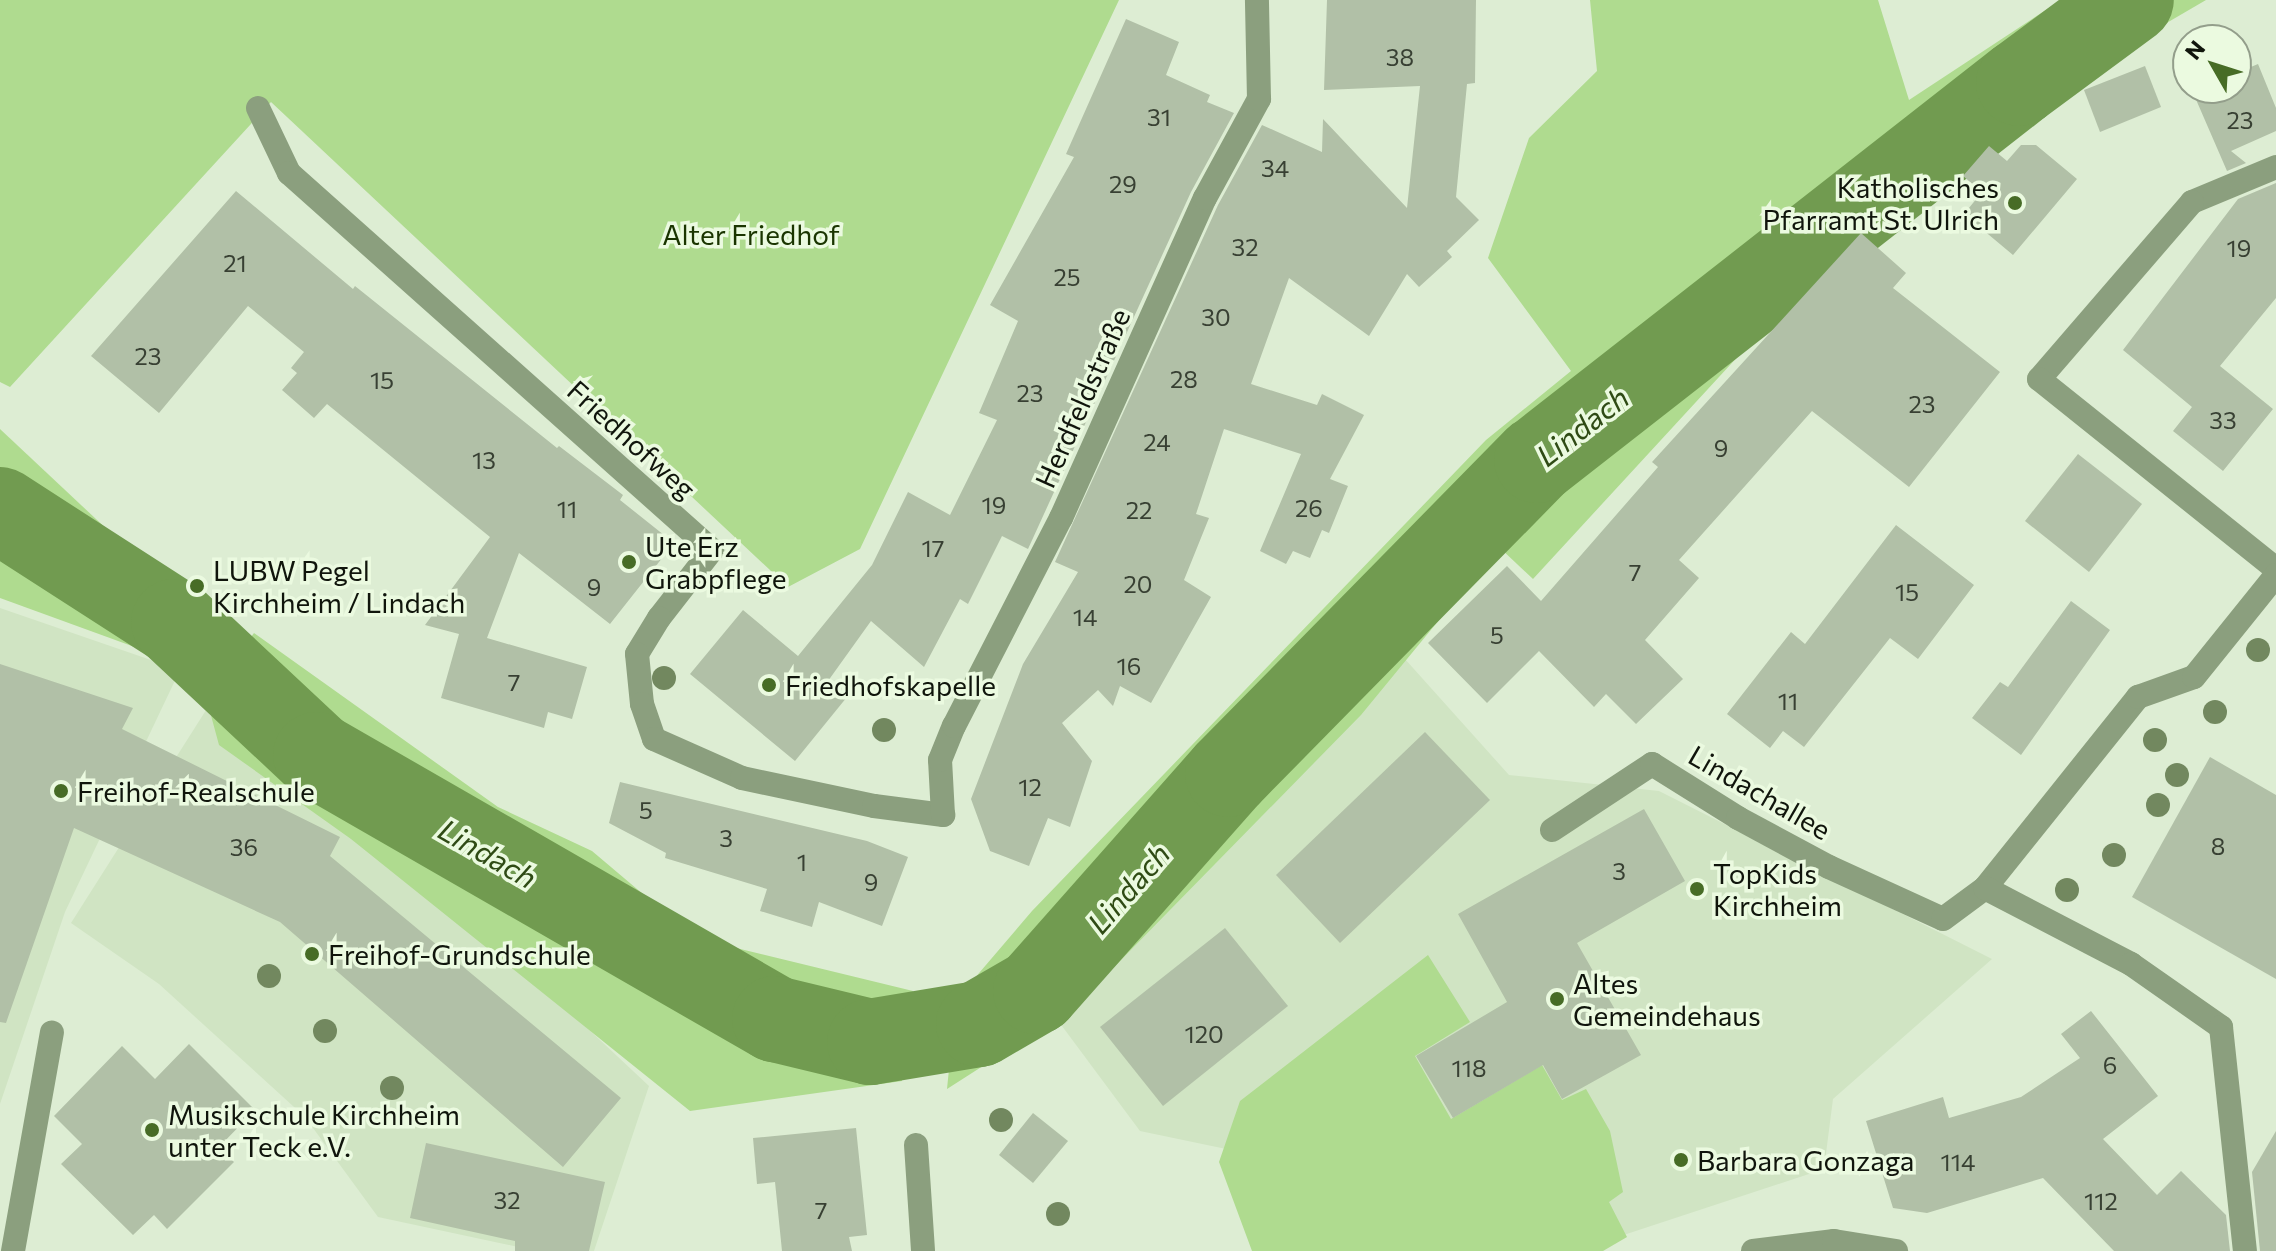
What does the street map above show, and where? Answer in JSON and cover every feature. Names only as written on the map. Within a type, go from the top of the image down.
[{"type":"street","name":"Herdfeldstraße","points":[[943,815],[940,760],[954,726],[1061,518],[1205,198],[1259,99],[1257,0]]},
{"type":"street","name":"Friedhofweg","points":[[258,108],[289,173],[712,550],[659,618],[637,654],[642,704],[654,739],[742,778],[874,806],[943,815]]},
{"type":"street","points":[[2276,167],[2192,202],[2039,379],[2276,572]]},
{"type":"street","name":"Lindachallee","points":[[1552,830],[1652,764],[1738,818],[1829,867],[1943,919],[1985,888],[2138,697],[2194,677],[2276,572]]},
{"type":"street","points":[[1985,888],[2131,964],[2221,1027],[2245,1251]]},
{"type":"street","points":[[13,1251],[52,1032]]},
{"type":"street","points":[[916,1145],[923,1251]]},
{"type":"street","points":[[1753,1251],[1834,1241],[1896,1251]]},
{"type":"shaded area","name":"Freihof-Realschule","points":[[0,608],[180,670],[65,912],[0,1104]]},
{"type":"shaded area","points":[[1396,649],[1509,775],[1659,791],[1992,959],[1833,1099],[1824,1169],[1575,1251],[1231,1150],[1140,1131],[1036,991]]},
{"type":"shaded area","name":"Freihof-Grundschule","points":[[208,707],[405,857],[649,1086],[594,1251],[537,1251],[378,1217],[305,1117],[159,984],[71,923]]},
{"type":"green space","name":"Alter Friedhof","points":[[0,0],[1119,0],[860,549],[788,587],[271,102],[10,387],[0,382]]},
{"type":"green space","points":[[1590,0],[1878,0],[1909,100],[2061,0],[2206,0],[2074,77],[1857,227],[1533,579],[1499,547],[1361,715],[1075,1007],[947,1089],[956,1000],[1032,911],[1486,440],[1571,371],[1488,258],[1529,138],[1597,71]]},
{"type":"green space","points":[[0,429],[209,625],[184,665],[0,598]]},
{"type":"green space","points":[[254,633],[498,807],[592,851],[695,938],[913,991],[902,1081],[690,1111],[351,839],[219,745],[206,697]]},
{"type":"green space","points":[[1428,955],[1470,1022],[1415,1056],[1451,1119],[1542,1065],[1562,1100],[1586,1089],[1610,1131],[1623,1192],[1609,1202],[1627,1237],[1603,1251],[1252,1251],[1219,1162],[1240,1101]]},
{"type":"building","points":[[1327,0],[1476,0],[1475,83],[1467,84],[1456,197],[1479,220],[1447,251],[1452,257],[1419,287],[1407,274],[1369,336],[1289,278],[1251,384],[1317,405],[1322,394],[1364,415],[1330,479],[1348,486],[1329,533],[1322,530],[1310,558],[1293,551],[1286,564],[1260,551],[1301,454],[1224,429],[1196,514],[1209,518],[1184,580],[1211,597],[1151,703],[1120,686],[1113,706],[1098,690],[1062,723],[1092,761],[1070,827],[1048,818],[1029,866],[990,851],[971,799],[1023,664],[1078,572],[1055,562],[1218,205],[1262,125],[1322,152],[1323,119],[1407,208],[1420,86],[1324,90]]},
{"type":"building","points":[[1126,19],[1179,42],[1166,75],[1210,95],[1207,102],[1234,113],[1191,192],[1028,549],[1002,536],[968,604],[960,599],[924,667],[871,621],[828,681],[847,697],[795,761],[690,674],[743,610],[798,656],[872,565],[908,492],[950,515],[997,420],[979,413],[1018,321],[990,305],[1074,157],[1066,154]]},
{"type":"building","points":[[2258,64],[2276,108],[2276,131],[2231,151],[2246,163],[2227,171],[2198,104],[2252,104],[2252,67]]},
{"type":"building","points":[[2145,66],[2161,107],[2100,132],[2084,90]]},
{"type":"building","name":"Katholisches Pfarramt St. Ulrich","points":[[2021,145],[2036,145],[2077,179],[2013,255],[1964,214],[1982,192],[1963,176],[1989,146],[2007,161]]},
{"type":"building","points":[[2276,183],[2276,298],[2220,366],[2273,409],[2223,471],[2173,431],[2192,407],[2123,350],[2238,199]]},
{"type":"building","points":[[236,191],[353,289],[355,286],[557,448],[559,446],[623,495],[620,500],[674,543],[610,624],[519,553],[487,638],[587,667],[572,719],[548,712],[544,728],[441,698],[459,634],[425,625],[490,537],[327,404],[314,418],[282,390],[297,373],[291,368],[304,352],[248,306],[159,413],[91,356]]},
{"type":"building","points":[[1861,233],[1906,273],[1893,288],[2000,372],[1909,487],[1812,411],[1679,560],[1699,578],[1645,640],[1683,679],[1636,724],[1606,694],[1594,707],[1539,651],[1487,703],[1428,643],[1507,566],[1541,601],[1658,467],[1652,462]]},
{"type":"building","points":[[2078,454],[2142,504],[2089,572],[2025,521]]},
{"type":"building","points":[[1896,525],[1974,585],[1918,659],[1890,638],[1804,747],[1783,731],[1770,748],[1727,714],[1791,632],[1805,644]]},
{"type":"building","points":[[2071,601],[2110,630],[2021,755],[1972,718],[2000,682],[2008,687]]},
{"type":"building","points":[[0,664],[133,708],[122,729],[340,837],[330,856],[621,1098],[563,1167],[280,922],[74,828],[6,1023],[0,1022]]},
{"type":"building","points":[[1425,732],[1490,800],[1340,943],[1276,875]]},
{"type":"building","points":[[2210,757],[2276,795],[2276,979],[2132,897]]},
{"type":"building","points":[[620,782],[867,841],[908,857],[882,926],[819,902],[812,927],[760,911],[767,889],[665,858],[666,853],[609,823]]},
{"type":"building","points":[[1644,809],[1685,881],[1577,943],[1641,1055],[1562,1099],[1543,1065],[1453,1118],[1416,1056],[1507,1002],[1458,914]]},
{"type":"building","points":[[1225,928],[1288,1006],[1163,1106],[1100,1027]]},
{"type":"building","points":[[2091,1011],[2158,1096],[2103,1139],[2157,1195],[2181,1171],[2226,1215],[2230,1251],[2114,1251],[2043,1178],[1927,1213],[1893,1208],[1866,1121],[1943,1097],[1949,1118],[2021,1097],[2080,1058],[2061,1034]]},
{"type":"building","name":"Musikschule Kirchheim unter Teck e.V.","points":[[189,1044],[255,1110],[219,1147],[234,1162],[167,1229],[154,1215],[133,1235],[61,1164],[82,1144],[54,1116],[122,1046],[155,1079]]},
{"type":"building","points":[[1033,1113],[1068,1141],[1033,1183],[999,1155]]},
{"type":"building","points":[[856,1128],[867,1235],[849,1237],[852,1251],[782,1251],[775,1182],[757,1184],[753,1138]]},
{"type":"building","points":[[2276,1131],[2276,1251],[2260,1251],[2252,1172]]},
{"type":"building","points":[[426,1143],[605,1182],[589,1251],[515,1251],[515,1241],[410,1218]]},
{"type":"waterway","name":"Lindach","points":[[0,510],[174,622],[316,755],[775,1019],[870,1042],[979,1024],[1036,991],[1228,774],[1537,460],[2019,83],[2131,0]]},
{"type":"place","name":"Katholisches Pfarramt St. Ulrich","points":[[2015,203]]},
{"type":"place","name":"Ute Erz Grabpflege","points":[[629,562]]},
{"type":"place","name":"LUBW Pegel Kirchheim / Lindach","points":[[197,586]]},
{"type":"place","name":"Friedhofskapelle","points":[[769,685]]},
{"type":"place","name":"Freihof-Realschule","points":[[61,791]]},
{"type":"place","name":"TopKids Kirchheim","points":[[1697,889]]},
{"type":"place","name":"Freihof-Grundschule","points":[[312,954]]},
{"type":"place","name":"Altes Gemeindehaus","points":[[1557,999]]},
{"type":"place","name":"Musikschule Kirchheim unter Teck e.V.","points":[[152,1130]]},
{"type":"place","name":"Barbara Gonzaga","points":[[1681,1160]]}]
